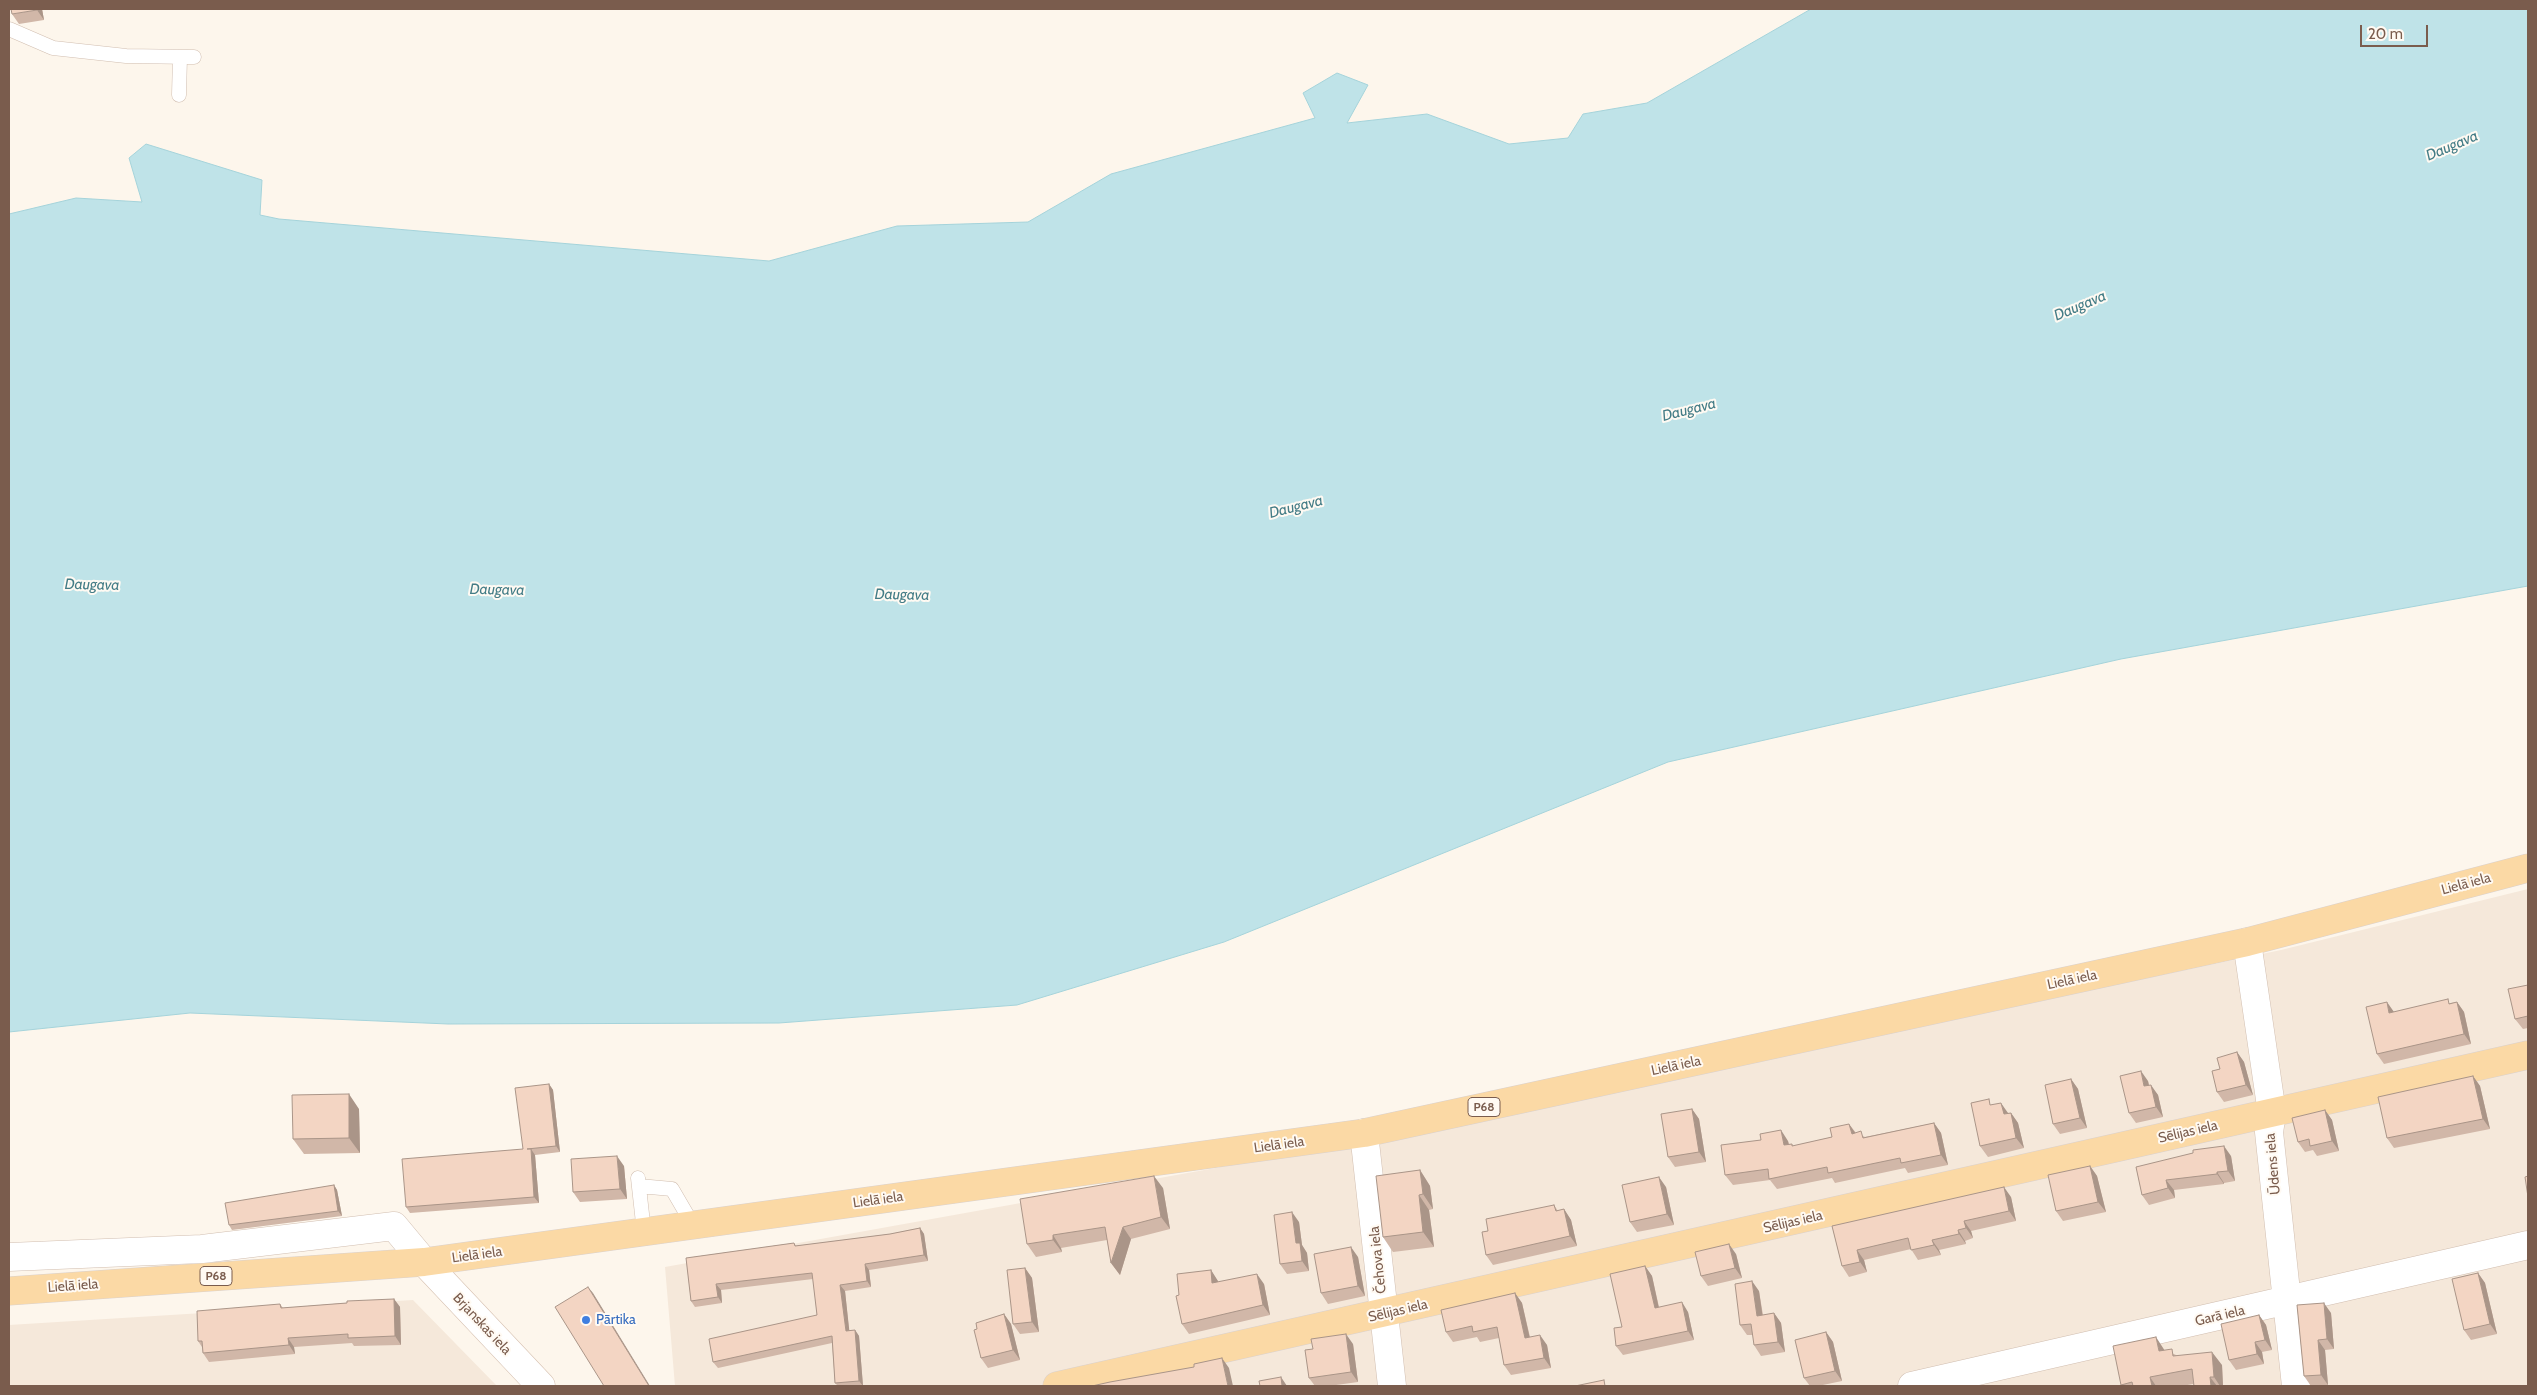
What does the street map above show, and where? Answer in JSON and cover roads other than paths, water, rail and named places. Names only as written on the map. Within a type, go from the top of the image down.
[{"type":"main road","name":"Lielā iela","points":[[9,1291],[424,1262],[1364,1133],[2247,942],[2528,868]]},
{"type":"main road","name":"Sēlijas iela","points":[[1057,1386],[1384,1314],[2528,1055]]},
{"type":"street","name":"Ūdens iela","points":[[2247,942],[2272,1113],[2269,1132],[2296,1386]]},
{"type":"street","name":"Čehova iela","points":[[1364,1133],[1392,1386]]},
{"type":"street","name":"Brjanskas iela","points":[[9,1257],[202,1249],[394,1226],[424,1262],[540,1386]]},
{"type":"street","name":"Garā iela","points":[[1912,1386],[2528,1245]]},
{"type":"lane","points":[[9,29],[53,48],[126,56],[187,57],[180,95]]},
{"type":"lane","points":[[644,1232],[639,1182],[672,1189],[693,1225]]},
{"type":"water","name":"Daugava","points":[[1811,9],[2528,9],[2528,586],[2121,659],[1668,762],[1224,942],[1017,1005],[779,1023],[448,1024],[190,1013],[9,1032],[9,214],[76,198],[142,202],[129,158],[146,144],[262,180],[260,215],[279,219],[769,261],[897,226],[1028,222],[1111,174],[1315,118],[1303,93],[1337,73],[1368,85],[1347,123],[1427,114],[1509,144],[1568,138],[1583,114],[1647,103]]},
{"type":"place","name":"Pārtika","points":[[586,1320]]}]
